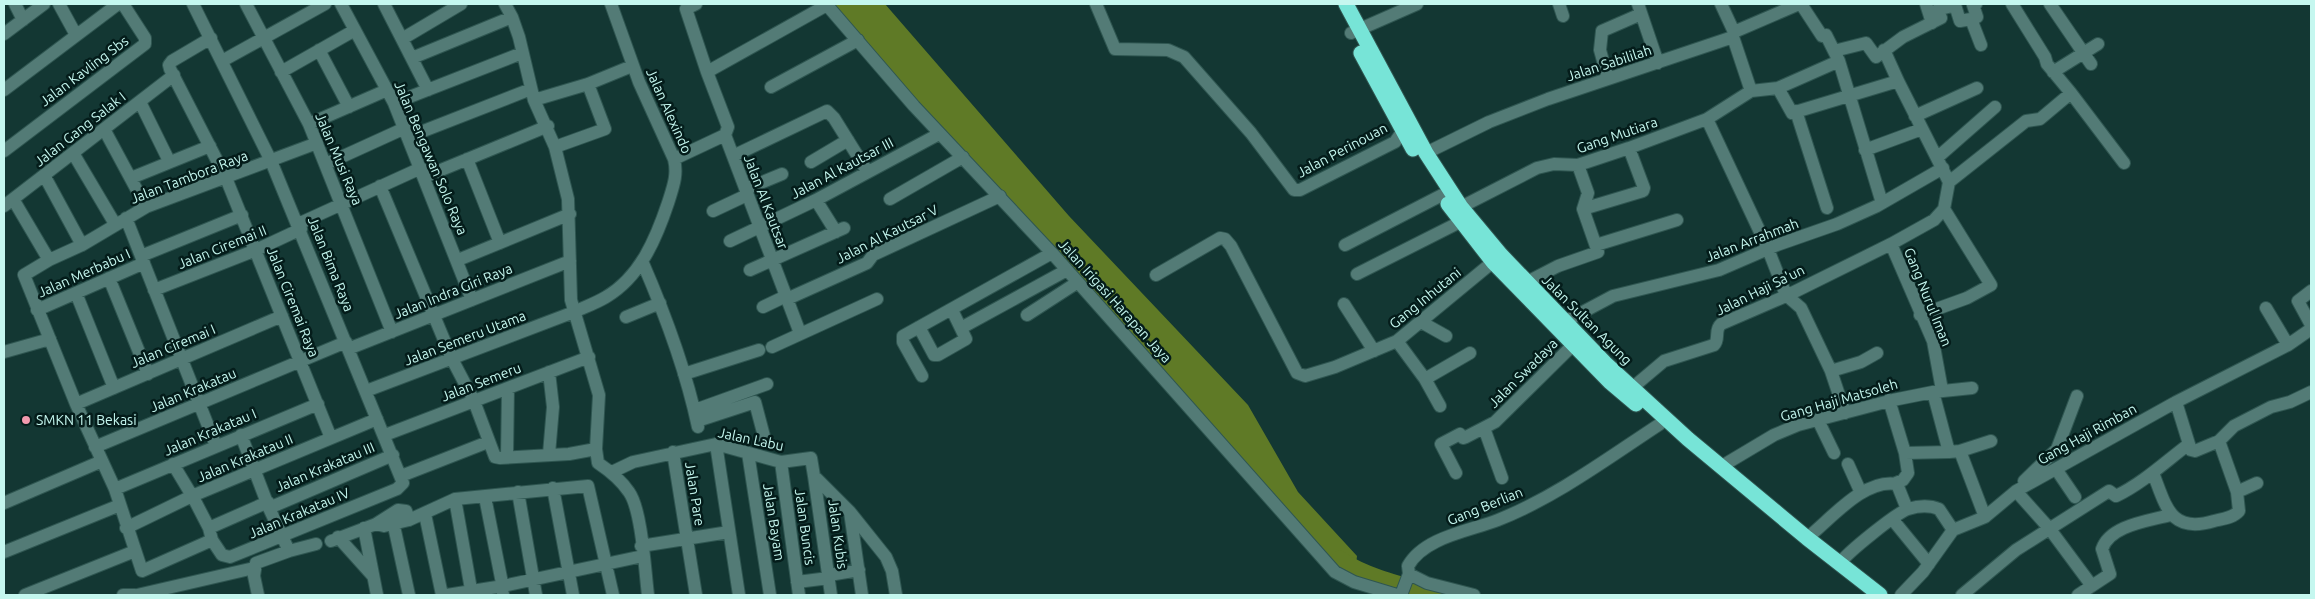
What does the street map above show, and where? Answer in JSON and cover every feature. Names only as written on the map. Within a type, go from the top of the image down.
[{"type":"highway","name":"Jalan Sultan Agung","points":[[1336,4],[1354,30],[1426,153],[1497,259],[1527,282],[1605,363],[1632,388],[1807,538],[1880,595]]},
{"type":"highway","name":"Jalan Sultan Agung","points":[[1346,4],[1354,30],[1402,132],[1460,222],[1497,259],[1572,345],[1610,382],[1803,546],[1866,595]]},
{"type":"street","points":[[15,4],[23,20]]},
{"type":"street","points":[[4,34],[44,4]]},
{"type":"street","points":[[59,4],[76,35]]},
{"type":"street","points":[[4,90],[76,35],[103,9],[118,4]]},
{"type":"street","name":"Jalan Kavling Sbs","points":[[4,151],[145,44],[146,38],[123,4]]},
{"type":"street","name":"Jalan Bima Raya","points":[[193,4],[271,161],[300,226],[402,480]]},
{"type":"street","name":"Jalan Musi Raya","points":[[247,4],[309,124],[392,332]]},
{"type":"street","points":[[222,61],[325,4]]},
{"type":"street","name":"Jalan Bengawan Solo Raya","points":[[341,4],[394,103],[458,260],[472,300]]},
{"type":"street","points":[[402,39],[462,4]]},
{"type":"street","points":[[505,4],[512,17],[533,95],[548,126],[555,147],[568,199],[570,214],[571,300],[599,395],[597,456]]},
{"type":"street","name":"Jalan Alexindo","points":[[574,312],[605,298],[618,289],[642,261],[658,235],[677,171],[674,159],[632,66],[611,4]]},
{"type":"street","name":"Jalan Al Kautsar","points":[[696,4],[686,9],[706,72],[728,127],[725,135],[747,192],[758,229],[773,261],[800,333]]},
{"type":"street","points":[[706,72],[826,4]]},
{"type":"street","name":"Jalan Irigasi Harapan Jaya","points":[[826,4],[939,134],[1000,196],[1052,253],[1335,572],[1354,582],[1403,587],[1427,582],[1474,595]]},
{"type":"street","name":"Jalan Perinouan","points":[[1096,4],[1115,49],[1168,50],[1184,57],[1251,133],[1294,190],[1300,190],[1395,142],[1402,132]]},
{"type":"street","points":[[1354,30],[1417,4]]},
{"type":"street","points":[[1721,4],[1734,34],[1751,91],[1778,88],[1837,56],[1866,43],[1876,57],[1903,37],[1941,18],[1937,10],[1955,5],[1960,21],[1977,17],[1972,5],[1976,4]]},
{"type":"street","points":[[1800,4],[1814,27],[1822,36],[1826,35],[1837,56],[1882,203]]},
{"type":"street","name":"Jalan Sabililah","points":[[1426,153],[1489,122],[1548,99],[1658,63],[1734,34],[1800,4]]},
{"type":"street","points":[[1926,4],[1932,23]]},
{"type":"street","points":[[2012,4],[2053,72],[2124,163]]},
{"type":"street","points":[[2050,4],[2091,64]]},
{"type":"street","points":[[388,5],[402,39],[428,90]]},
{"type":"street","points":[[1608,79],[1600,50],[1602,31],[1642,7],[1658,63]]},
{"type":"street","points":[[412,58],[512,17]]},
{"type":"street","points":[[1971,19],[1981,45]]},
{"type":"street","points":[[281,72],[354,30]]},
{"type":"street","points":[[174,76],[169,65],[172,61],[211,38]]},
{"type":"street","points":[[772,87],[858,40]]},
{"type":"street","points":[[2053,72],[2098,44]]},
{"type":"street","points":[[319,50],[349,107]]},
{"type":"street","points":[[1884,50],[1915,116],[1950,182]]},
{"type":"street","points":[[394,103],[522,53]]},
{"type":"street","points":[[326,164],[407,133],[533,95],[588,84],[632,66]]},
{"type":"street","name":"Jalan Gang Salak I","points":[[8,203],[174,76]]},
{"type":"street","name":"Jalan Ciremai Raya","points":[[174,76],[226,178],[331,438]]},
{"type":"street","points":[[1778,88],[1792,113],[1898,81]]},
{"type":"street","points":[[555,147],[605,130],[588,84]]},
{"type":"street","points":[[1915,116],[1977,88]]},
{"type":"street","points":[[309,124],[386,90]]},
{"type":"street","name":"Gang Mutiara","points":[[1461,207],[1537,168],[1554,164],[1578,165],[1707,119],[1751,91]]},
{"type":"street","points":[[1920,315],[1967,298],[1991,286],[1944,209],[1950,182],[2026,121],[2040,119],[2071,93]]},
{"type":"street","points":[[140,102],[170,161]]},
{"type":"street","name":"Jalan Arrahmah","points":[[1566,321],[1612,296],[1703,275],[1837,224],[1882,203],[1940,163],[1995,107]]},
{"type":"street","points":[[1796,111],[1827,208]]},
{"type":"street","points":[[733,156],[827,112],[848,140],[867,171]]},
{"type":"street","points":[[1707,119],[1742,199],[1768,249],[1786,296],[1801,308],[1831,371],[1845,413]]},
{"type":"street","name":"Jalan Ciremai II","points":[[154,290],[256,250],[341,204],[380,186],[468,159],[548,126]]},
{"type":"street","points":[[1865,150],[1922,129]]},
{"type":"street","points":[[104,130],[146,207]]},
{"type":"street","name":"Jalan Al Kautsar III","points":[[730,241],[816,200],[939,134]]},
{"type":"street","points":[[674,159],[725,135]]},
{"type":"street","points":[[811,162],[848,140]]},
{"type":"street","name":"Jalan Tambora Raya","points":[[38,310],[24,275],[49,260],[82,244],[146,207],[317,143]]},
{"type":"street","points":[[131,178],[210,146]]},
{"type":"street","points":[[1583,209],[1644,190],[1629,148]]},
{"type":"street","name":"Jalan Merbabu I","points":[[74,153],[120,221],[142,259],[216,446]]},
{"type":"street","points":[[890,199],[962,157]]},
{"type":"street","points":[[468,159],[500,243]]},
{"type":"street","points":[[1527,282],[1558,266],[1597,254],[1598,251],[1583,209],[1588,193],[1578,165]]},
{"type":"street","points":[[713,211],[782,174]]},
{"type":"street","points":[[44,175],[82,244]]},
{"type":"street","points":[[380,186],[435,314],[452,359],[474,401],[495,457],[550,454],[597,456],[630,494],[639,523],[648,595]]},
{"type":"street","points":[[1345,245],[1442,195]]},
{"type":"street","name":"Jalan Al Kautsar V","points":[[763,307],[867,263],[873,255],[1000,196]]},
{"type":"street","points":[[750,270],[840,230],[816,200]]},
{"type":"street","points":[[8,203],[49,260]]},
{"type":"street","name":"Jalan Haji Sa'un","points":[[1632,388],[1661,363],[1714,345],[1717,329],[1721,324],[1786,296],[1891,244],[1934,220],[1944,209]]},
{"type":"street","points":[[458,260],[570,214]]},
{"type":"street","points":[[142,259],[242,215]]},
{"type":"street","points":[[1596,245],[1677,220]]},
{"type":"street","points":[[1357,274],[1460,222]]},
{"type":"street","name":"Gang Inhutani","points":[[1156,275],[1220,238],[1224,239],[1232,246],[1297,373],[1305,376],[1335,368],[1397,341],[1497,259]]},
{"type":"street","name":"Gang Nurul Iman","points":[[1891,244],[1933,342],[1938,391],[1954,452],[1985,517]]},
{"type":"street","points":[[922,376],[902,340],[903,336],[1052,253]]},
{"type":"street","name":"Jalan Merbabu I","points":[[38,310],[109,278],[142,259]]},
{"type":"street","name":"Jalan Indra Giri Raya","points":[[347,346],[392,332],[570,261]]},
{"type":"street","points":[[642,261],[660,303],[697,419]]},
{"type":"street","points":[[960,328],[1067,270]]},
{"type":"street","points":[[109,278],[148,374]]},
{"type":"street","points":[[1027,315],[1078,282]]},
{"type":"street","points":[[2311,291],[2298,301],[2311,325]]},
{"type":"street","points":[[76,293],[114,388]]},
{"type":"street","points":[[684,374],[765,348],[877,299]]},
{"type":"street","points":[[626,317],[660,303]]},
{"type":"street","points":[[1344,304],[1374,351]]},
{"type":"street","points":[[2266,308],[2288,345]]},
{"type":"street","points":[[38,310],[76,404],[115,489]]},
{"type":"street","points":[[919,327],[936,355],[966,340],[952,310]]},
{"type":"street","name":"Jalan Semeru Utama","points":[[366,391],[574,312]]},
{"type":"street","name":"Jalan Ciremai I","points":[[76,404],[282,316]]},
{"type":"street","points":[[1421,322],[1446,336]]},
{"type":"street","name":"Gang Haji Rimban","points":[[1954,530],[1985,517],[2016,491],[2056,468],[2176,402],[2288,345],[2311,329]]},
{"type":"street","points":[[4,352],[50,338]]},
{"type":"street","points":[[1397,341],[1425,379],[1440,406]]},
{"type":"street","name":"Jalan Swadaya","points":[[1456,473],[1441,447],[1442,443],[1460,434],[1463,438],[1480,428],[1496,422],[1523,393],[1538,382],[1572,345]]},
{"type":"street","name":"Jalan Krakatau","points":[[95,447],[301,361],[347,346]]},
{"type":"street","points":[[1831,371],[1861,362],[1876,353]]},
{"type":"street","points":[[1425,379],[1470,354]]},
{"type":"street","name":"Jalan Semeru","points":[[384,435],[589,357]]},
{"type":"street","points":[[548,372],[554,407],[550,454]]},
{"type":"street","points":[[697,419],[767,384]]},
{"type":"street","points":[[507,457],[508,388]]},
{"type":"street","name":"Gang Haji Matsoleh","points":[[1722,466],[1774,434],[1791,427],[1890,400],[1938,391],[1972,388]]},
{"type":"street","points":[[2176,402],[2191,450],[2195,451],[2219,441],[2241,422],[2271,407],[2290,402],[2311,392]]},
{"type":"street","points":[[2077,396],[2057,448],[2016,491],[2049,528],[2092,586]]},
{"type":"street","points":[[1807,538],[1860,493],[1876,484],[1896,483],[1903,480],[1908,473],[1905,453],[1890,400]]},
{"type":"street","points":[[697,419],[755,402],[765,440]]},
{"type":"street","name":"Jalan Krakatau I","points":[[115,489],[318,404]]},
{"type":"street","name":"Jalan Krakatau II","points":[[126,528],[192,496],[377,419]]},
{"type":"street","points":[[1818,420],[1834,453]]},
{"type":"street","name":"Gang Berlian","points":[[1403,587],[1408,566],[1421,551],[1466,529],[1498,520],[1543,499],[1660,424]]},
{"type":"street","points":[[1484,428],[1502,478]]},
{"type":"street","points":[[241,435],[268,505],[289,551]]},
{"type":"street","points":[[1905,453],[1954,452],[1991,441]]},
{"type":"street","points":[[2153,473],[2170,515],[2180,521],[2196,525],[2232,516],[2238,511],[2236,492],[2219,441]]},
{"type":"street","name":"Jalan Krakatau IV","points":[[173,464],[192,496],[222,555],[230,557],[397,489],[402,480],[488,442]]},
{"type":"street","points":[[716,444],[739,595]]},
{"type":"street","name":"Jalan Labu","points":[[612,472],[633,462],[716,444],[781,462],[811,458],[814,476],[850,512],[882,550],[890,564],[896,595]]},
{"type":"street","points":[[1962,595],[2016,550],[2049,528],[2109,491],[2117,496],[2153,473],[2189,444]]},
{"type":"street","name":"Jalan Pare","points":[[674,452],[696,595]]},
{"type":"street","name":"Jalan Bayam","points":[[748,453],[770,595]]},
{"type":"street","name":"Jalan Krakatau III","points":[[115,489],[126,528],[142,571],[268,505],[393,455]]},
{"type":"street","points":[[4,503],[102,461]]},
{"type":"street","name":"Jalan Buncis","points":[[781,462],[799,595]]},
{"type":"street","points":[[1848,464],[1860,493]]},
{"type":"street","points":[[2056,468],[2075,497]]},
{"type":"street","name":"Jalan Kubis","points":[[814,476],[832,595]]},
{"type":"street","points":[[1896,483],[1901,490],[1907,509]]},
{"type":"street","points":[[2236,492],[2256,483]]},
{"type":"street","points":[[374,576],[334,539],[392,519],[403,510],[407,513],[409,520],[426,514],[445,502],[456,499],[585,485],[591,489],[613,595]]},
{"type":"street","points":[[553,488],[573,595]]},
{"type":"street","points":[[518,492],[534,587]]},
{"type":"street","points":[[485,497],[503,589]]},
{"type":"street","points":[[456,499],[474,594]]},
{"type":"street","points":[[4,552],[120,505]]},
{"type":"street","points":[[1840,563],[1847,553],[1907,509],[1928,506],[1939,509],[1954,530],[1929,564],[1901,595]]},
{"type":"street","points":[[850,512],[862,595]]},
{"type":"street","points":[[426,514],[442,595]]},
{"type":"street","points":[[2078,595],[2110,574],[2102,548],[2108,537],[2124,529],[2170,515]]},
{"type":"street","points":[[392,519],[409,595]]},
{"type":"street","points":[[1893,520],[1929,564]]},
{"type":"street","points":[[370,526],[377,595]]},
{"type":"street","points":[[687,540],[729,532]]},
{"type":"street","name":"Jalan Pare","points":[[447,595],[534,587],[569,576],[608,568],[687,540]]},
{"type":"street","points":[[132,595],[254,568],[260,561],[316,544]]},
{"type":"street","points":[[25,595],[135,551]]},
{"type":"street","points":[[254,568],[258,595]]},
{"type":"street","points":[[797,582],[858,570]]},
{"type":"shaded area","points":[[826,4],[885,4],[1069,216],[1248,405],[1298,492],[1357,556],[1354,582],[1339,575]]},
{"type":"waterway","points":[[1339,558],[1376,576],[1441,595]]},
{"type":"place","name":"SMKN 11 Bekasi","points":[[26,420]]}]
